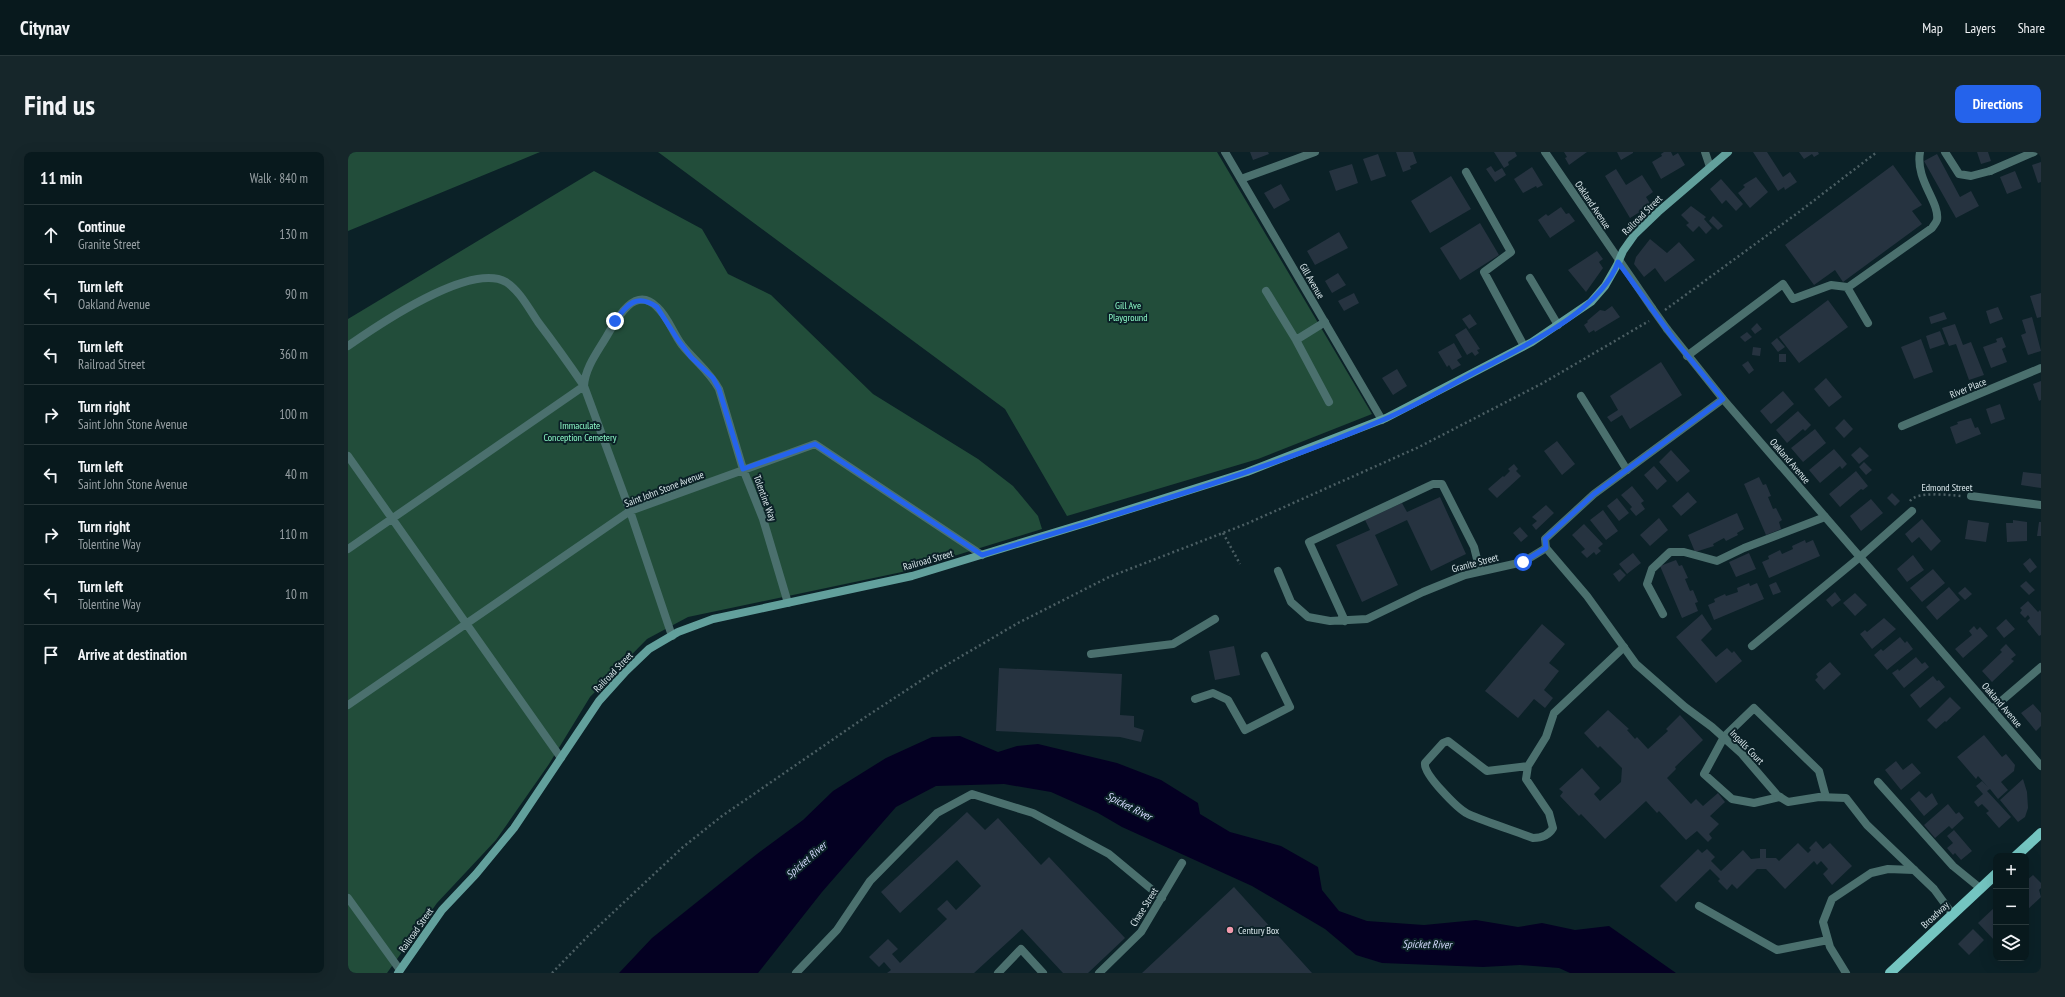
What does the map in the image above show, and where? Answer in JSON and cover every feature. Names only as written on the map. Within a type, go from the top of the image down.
[{"type":"main road","name":"Railroad Street","points":[[399,972],[442,910],[476,874],[514,828],[598,701],[649,649],[672,636],[713,619],[912,576],[982,555],[1247,472],[1382,420],[1524,346],[1591,302],[1605,286],[1623,251],[1635,234],[1658,212],[1728,152]]},
{"type":"main road","points":[[2019,853],[2041,833]]},
{"type":"main road","name":"Broadway","points":[[1890,973],[1993,877]]},
{"type":"street","name":"Gill Avenue","points":[[1225,152],[1382,420]]},
{"type":"street","points":[[1241,179],[1315,152]]},
{"type":"street","name":"Oakland Avenue","points":[[1546,152],[1618,262],[1687,356],[1824,517],[2041,766]]},
{"type":"street","points":[[1705,152],[1710,167]]},
{"type":"street","points":[[1687,356],[1783,284],[1793,299],[1831,285],[1847,288],[1932,228],[1937,220],[1936,211],[1919,172],[1920,152]]},
{"type":"street","points":[[1945,152],[1959,174],[1971,176],[1990,171],[2034,152]]},
{"type":"street","points":[[1466,172],[1511,252],[1484,272],[1524,346]]},
{"type":"street","points":[[348,346],[410,306],[440,292],[475,280],[491,277],[506,282],[525,302],[584,386],[630,511],[672,636]]},
{"type":"street","points":[[1530,278],[1558,325]]},
{"type":"street","points":[[1847,288],[1868,323]]},
{"type":"street","points":[[1266,291],[1296,340],[1329,402]]},
{"type":"street","name":"Tolentine Way","points":[[584,386],[585,376],[624,308],[632,302],[641,300],[650,302],[657,307],[691,357],[713,378],[719,389],[743,469],[763,519],[788,603]]},
{"type":"street","points":[[1296,340],[1325,322]]},
{"type":"street","name":"River Place","points":[[1902,426],[2041,368]]},
{"type":"street","points":[[348,549],[584,386]]},
{"type":"street","points":[[1581,396],[1627,470]]},
{"type":"street","points":[[1546,548],[1545,539],[1594,494],[1723,399]]},
{"type":"street","name":"Saint John Stone Avenue","points":[[348,705],[630,511],[815,444],[982,555]]},
{"type":"street","points":[[348,456],[561,758]]},
{"type":"street","points":[[1345,621],[1309,542],[1433,484],[1442,484],[1474,547],[1480,571]]},
{"type":"street","name":"Edmond Street","points":[[1971,496],[2041,506]]},
{"type":"street","points":[[1752,646],[1860,557],[1912,511]]},
{"type":"street","points":[[1663,614],[1647,584],[1652,569],[1670,552],[1684,552],[1717,561],[1744,548],[1824,517]]},
{"type":"street","name":"Granite Street","points":[[1278,571],[1291,602],[1308,618],[1330,621],[1345,621],[1367,619],[1423,592],[1465,575],[1523,562],[1546,548]]},
{"type":"street","name":"Ingalls Court","points":[[1546,548],[1587,596],[1636,664],[1685,708],[1724,737],[1741,753],[1780,797]]},
{"type":"street","points":[[1091,654],[1173,644],[1215,619]]},
{"type":"street","points":[[1528,766],[1487,771],[1448,741],[1444,743],[1425,763],[1425,767],[1430,777],[1467,813],[1533,838],[1539,838],[1550,832],[1553,828],[1552,821],[1526,779],[1528,766],[1546,737],[1554,713],[1624,647]]},
{"type":"street","points":[[1195,699],[1212,693],[1228,700],[1245,730],[1290,707],[1265,656]]},
{"type":"street","points":[[1992,708],[2041,667]]},
{"type":"street","points":[[1826,798],[1819,771],[1754,708],[1724,737],[1704,774],[1732,799],[1754,803],[1780,797],[1788,802],[1826,798],[1846,798],[1867,825],[1934,889],[1953,915]]},
{"type":"street","points":[[1878,782],[1952,866],[1980,888]]},
{"type":"street","points":[[796,973],[837,930],[870,881],[937,813],[972,794],[1033,813],[1047,820],[1109,854],[1162,898]]},
{"type":"street","name":"Chase Street","points":[[1099,973],[1141,932],[1182,863]]},
{"type":"street","points":[[1846,973],[1830,947],[1823,922],[1832,899],[1871,873],[1888,869],[1914,870]]},
{"type":"street","points":[[348,898],[399,972]]},
{"type":"street","points":[[1699,906],[1777,950],[1828,940]]},
{"type":"street","points":[[998,973],[1021,949],[1043,973]]},
{"type":"path","points":[[1662,312],[1799,212],[1877,152]]},
{"type":"path","points":[[552,973],[589,934],[683,847],[722,816],[864,718],[931,674],[1063,599],[1109,577],[1223,533],[1419,447],[1542,383],[1651,319]]},
{"type":"path","name":"Edmond Street","points":[[1912,511],[1911,499],[1918,496],[1971,496]]},
{"type":"path","points":[[1223,533],[1240,564]]},
{"type":"green space","points":[[348,152],[540,152],[348,231]]},
{"type":"green space","name":"Gill Ave Playground","points":[[658,152],[1217,152],[1372,414],[1258,459],[1067,516],[1005,409]]},
{"type":"green space","name":"Immaculate Conception Cemetery","points":[[594,171],[702,229],[728,274],[771,295],[873,394],[978,459],[1013,486],[1038,516],[1042,529],[902,572],[688,617],[647,639],[590,697],[549,764],[496,840],[437,903],[387,973],[348,973],[348,319]]},
{"type":"water","name":"Spicket River","points":[[960,736],[998,752],[1017,746],[1038,744],[1117,763],[1161,780],[1198,803],[1200,814],[1230,832],[1281,846],[1318,867],[1322,890],[1339,911],[1367,921],[1424,925],[1476,920],[1518,927],[1542,923],[1575,930],[1609,926],[1676,973],[1570,973],[1559,968],[1520,965],[1483,967],[1382,963],[1356,955],[1325,929],[1252,886],[1122,827],[1098,813],[1051,792],[1004,784],[936,786],[896,807],[822,892],[758,973],[619,973],[652,938],[757,854],[803,820],[833,791],[886,758],[932,737]]},
{"type":"building","points":[[1250,152],[1268,152],[1269,154],[1253,160]]},
{"type":"building","points":[[1396,152],[1413,152],[1417,163],[1410,166],[1411,169],[1403,172]]},
{"type":"building","points":[[1494,152],[1515,152],[1517,156],[1508,162],[1509,165],[1504,168]]},
{"type":"building","points":[[1564,152],[1587,152],[1569,165],[1565,158],[1567,157]]},
{"type":"building","points":[[1617,152],[1633,152],[1633,153],[1621,160]]},
{"type":"building","points":[[1664,152],[1671,152],[1673,156],[1678,153],[1685,165],[1661,179],[1652,162],[1662,156],[1661,154]]},
{"type":"building","points":[[1753,152],[1767,152],[1783,177],[1790,172],[1797,182],[1785,190],[1784,187],[1778,191]]},
{"type":"building","points":[[1799,152],[1818,152],[1819,154],[1814,157],[1812,154],[1804,159]]},
{"type":"building","points":[[1977,152],[1988,152],[1991,161],[1981,164]]},
{"type":"building","points":[[1378,154],[1386,176],[1371,181],[1363,159]]},
{"type":"building","points":[[1937,154],[1960,197],[1971,191],[1979,206],[1956,218],[1924,161]]},
{"type":"building","points":[[2041,162],[2041,182],[2038,183],[2032,165]]},
{"type":"building","points":[[1352,164],[1358,183],[1336,191],[1329,171]]},
{"type":"building","points":[[1893,165],[1922,205],[1912,211],[1922,224],[1843,282],[1835,270],[1814,285],[1785,245]]},
{"type":"building","points":[[1491,166],[1495,172],[1502,168],[1506,175],[1495,182],[1486,169]]},
{"type":"building","points":[[1532,167],[1543,185],[1537,188],[1536,186],[1523,193],[1514,179]]},
{"type":"building","points":[[1616,169],[1626,185],[1642,175],[1653,192],[1646,197],[1651,205],[1630,218],[1605,176]]},
{"type":"building","points":[[2015,171],[2022,188],[2007,194],[2000,177]]},
{"type":"building","points":[[1451,176],[1471,209],[1430,233],[1411,201]]},
{"type":"building","points":[[1756,177],[1768,192],[1750,208],[1738,193],[1745,187],[1743,185]]},
{"type":"building","points":[[1721,179],[1743,204],[1736,211],[1726,200],[1722,204],[1710,189]]},
{"type":"building","points":[[1281,184],[1290,200],[1274,209],[1264,193]]},
{"type":"building","points":[[1691,206],[1706,217],[1704,219],[1712,228],[1706,234],[1699,226],[1693,232],[1686,225],[1689,223],[1681,215]]},
{"type":"building","points":[[1561,207],[1566,214],[1569,213],[1575,221],[1550,238],[1538,220],[1546,214],[1548,216]]},
{"type":"building","points":[[1713,216],[1723,226],[1718,230],[1709,221]]},
{"type":"building","points":[[1480,223],[1499,255],[1460,280],[1440,248]]},
{"type":"building","points":[[1339,232],[1348,248],[1315,265],[1307,251]]},
{"type":"building","points":[[1650,239],[1667,253],[1679,242],[1695,260],[1665,282],[1655,268],[1644,277],[1634,264],[1636,257]]},
{"type":"building","points":[[1597,251],[1603,259],[1599,262],[1603,268],[1586,292],[1568,270]]},
{"type":"building","points":[[1338,273],[1346,285],[1332,293],[1325,281]]},
{"type":"building","points":[[1354,293],[1359,303],[1344,311],[1338,301]]},
{"type":"building","points":[[2041,293],[2041,317],[2037,318],[2030,296]]},
{"type":"building","points":[[1828,300],[1848,327],[1799,363],[1779,337]]},
{"type":"building","points":[[1612,306],[1620,317],[1595,332],[1594,330],[1589,333],[1584,325],[1588,322],[1587,321],[1600,310],[1605,311]]},
{"type":"building","points":[[1998,307],[2003,319],[1990,324],[1986,311]]},
{"type":"building","points":[[1944,312],[1947,319],[1931,324],[1929,317]]},
{"type":"building","points":[[1470,314],[1477,324],[1469,329],[1462,319]]},
{"type":"building","points":[[2032,317],[2041,351],[2028,355],[2021,335],[2026,333],[2022,320]]},
{"type":"building","points":[[1757,323],[1762,329],[1755,334],[1751,329]]},
{"type":"building","points":[[1955,324],[1963,345],[1971,342],[1984,375],[1969,380],[1956,344],[1949,346],[1942,328]]},
{"type":"building","points":[[1466,328],[1480,349],[1477,350],[1479,353],[1475,356],[1472,352],[1467,355],[1455,335]]},
{"type":"building","points":[[1940,331],[1945,344],[1930,349],[1926,336]]},
{"type":"building","points":[[1747,332],[1752,337],[1745,342],[1740,337]]},
{"type":"building","points":[[2002,337],[2006,347],[2002,349],[2007,362],[1991,368],[1983,347],[1997,342],[1996,339]]},
{"type":"building","points":[[1777,338],[1785,347],[1778,352],[1771,343]]},
{"type":"building","points":[[1921,339],[1933,372],[1914,379],[1901,347]]},
{"type":"building","points":[[1454,343],[1462,357],[1457,360],[1461,365],[1452,370],[1449,365],[1447,367],[1438,352]]},
{"type":"building","points":[[1753,347],[1761,348],[1760,356],[1752,355]]},
{"type":"building","points":[[1779,354],[1786,354],[1786,362],[1779,362]]},
{"type":"building","points":[[1748,361],[1754,370],[1749,374],[1742,365]]},
{"type":"building","points":[[1661,362],[1682,395],[1630,429],[1622,415],[1611,422],[1607,417],[1618,410],[1610,396]]},
{"type":"building","points":[[1397,369],[1407,386],[1393,395],[1382,378]]},
{"type":"building","points":[[1826,378],[1842,397],[1829,407],[1814,389]]},
{"type":"building","points":[[2041,381],[2041,400],[2039,401],[2033,384]]},
{"type":"building","points":[[1783,391],[1794,404],[1771,424],[1760,411]]},
{"type":"building","points":[[2000,404],[2005,419],[1991,424],[1986,409]]},
{"type":"building","points":[[1798,411],[1811,425],[1805,431],[1803,429],[1787,443],[1776,430]]},
{"type":"building","points":[[1971,418],[1975,428],[1978,427],[1981,434],[1956,444],[1950,427],[1958,424],[1957,422]]},
{"type":"building","points":[[1844,419],[1853,429],[1844,438],[1835,428]]},
{"type":"building","points":[[1815,429],[1826,443],[1803,462],[1791,448]]},
{"type":"building","points":[[1557,441],[1575,464],[1562,475],[1544,451]]},
{"type":"building","points":[[1860,447],[1869,456],[1859,464],[1851,455]]},
{"type":"building","points":[[1834,449],[1847,464],[1842,469],[1840,466],[1820,483],[1809,470]]},
{"type":"building","points":[[1671,450],[1690,471],[1677,482],[1659,462]]},
{"type":"building","points":[[1864,462],[1872,470],[1866,475],[1859,467]]},
{"type":"building","points":[[1514,464],[1518,469],[1516,471],[1521,476],[1497,498],[1488,489],[1503,476],[1504,477],[1510,471],[1508,469]]},
{"type":"building","points":[[1654,466],[1667,481],[1657,490],[1644,475]]},
{"type":"building","points":[[1856,471],[1868,486],[1863,490],[1861,489],[1840,507],[1829,494]]},
{"type":"building","points":[[2023,472],[2041,474],[2041,488],[2021,485]]},
{"type":"building","points":[[1759,477],[1763,485],[1766,484],[1771,496],[1768,497],[1773,509],[1776,508],[1782,520],[1779,522],[1781,529],[1766,535],[1744,484]]},
{"type":"building","points":[[1632,486],[1644,501],[1641,503],[1645,509],[1636,516],[1630,509],[1632,507],[1621,495]]},
{"type":"building","points":[[1688,492],[1697,502],[1681,516],[1672,506]]},
{"type":"building","points":[[1892,493],[1900,501],[1895,506],[1887,498]]},
{"type":"building","points":[[1440,497],[1466,554],[1431,571],[1407,520],[1375,535],[1398,585],[1362,602],[1336,545],[1370,530],[1365,520],[1402,503],[1407,512]]},
{"type":"building","points":[[1617,498],[1629,513],[1619,521],[1607,506]]},
{"type":"building","points":[[1871,499],[1883,513],[1861,531],[1850,516]]},
{"type":"building","points":[[1546,505],[1554,513],[1536,530],[1532,525],[1537,521],[1532,517]]},
{"type":"building","points":[[1603,510],[1618,531],[1606,540],[1590,520]]},
{"type":"building","points":[[1737,513],[1744,529],[1737,533],[1738,535],[1726,541],[1724,538],[1713,544],[1714,546],[1695,552],[1688,535]]},
{"type":"building","points":[[1659,518],[1668,530],[1650,546],[1640,535]]},
{"type":"building","points":[[1922,519],[1941,541],[1931,551],[1919,537],[1912,543],[1905,534]]},
{"type":"building","points":[[1968,520],[1989,523],[1986,542],[1965,539]]},
{"type":"building","points":[[2013,520],[2027,522],[2027,541],[2007,542],[2006,523],[2013,523]]},
{"type":"building","points":[[2039,522],[2041,522],[2041,536],[2037,536]]},
{"type":"building","points":[[1584,524],[1603,544],[1598,548],[1601,551],[1596,555],[1594,552],[1587,558],[1581,552],[1585,549],[1572,535]]},
{"type":"building","points":[[1520,527],[1528,536],[1521,542],[1513,533]]},
{"type":"building","points":[[1805,540],[1806,543],[1813,540],[1820,556],[1769,578],[1762,562],[1769,559],[1768,556],[1780,550],[1782,554],[1793,549],[1792,546]]},
{"type":"building","points":[[1633,553],[1641,563],[1627,574],[1619,564]]},
{"type":"building","points":[[1749,553],[1756,569],[1736,577],[1729,562]]},
{"type":"building","points":[[1913,555],[1924,570],[1907,582],[1897,569]]},
{"type":"building","points":[[2030,558],[2037,567],[2030,573],[2023,564]]},
{"type":"building","points":[[1676,560],[1679,566],[1682,565],[1688,578],[1685,579],[1690,591],[1693,590],[1698,602],[1695,603],[1698,611],[1682,618],[1660,566]]},
{"type":"building","points":[[1620,569],[1626,575],[1619,582],[1613,574]]},
{"type":"building","points":[[1933,569],[1945,583],[1922,602],[1910,588]]},
{"type":"building","points":[[2026,581],[2035,590],[2029,595],[2020,586]]},
{"type":"building","points":[[1776,582],[1781,592],[1773,595],[1769,585]]},
{"type":"building","points":[[1749,583],[1750,586],[1757,583],[1764,599],[1714,620],[1708,605],[1715,602],[1714,599],[1725,594],[1726,596],[1738,592],[1737,588]]},
{"type":"building","points":[[1949,587],[1960,600],[1937,620],[1926,607]]},
{"type":"building","points":[[1965,587],[1972,594],[1965,600],[1958,593]]},
{"type":"building","points":[[1835,592],[1841,600],[1832,607],[1826,600]]},
{"type":"building","points":[[1855,593],[1867,605],[1855,616],[1843,603]]},
{"type":"building","points":[[2028,601],[2038,612],[2040,610],[2041,612],[2041,635],[2039,636],[2027,621],[2030,618],[2028,615],[2025,618],[2020,613],[2022,610],[2020,608]]},
{"type":"building","points":[[1702,614],[1712,629],[1701,640],[1716,657],[1727,648],[1732,653],[1734,651],[1742,661],[1716,683],[1676,637]]},
{"type":"building","points":[[1884,618],[1896,629],[1872,649],[1860,634],[1865,630],[1867,632]]},
{"type":"building","points":[[2006,619],[2015,629],[2004,638],[1996,628]]},
{"type":"building","points":[[1542,624],[1565,644],[1549,663],[1559,671],[1544,690],[1553,698],[1545,708],[1534,699],[1518,718],[1485,691]]},
{"type":"building","points":[[1974,626],[1977,630],[1980,627],[1988,636],[1963,658],[1955,649],[1972,635],[1969,631]]},
{"type":"building","points":[[1900,637],[1905,643],[1907,641],[1913,649],[1887,670],[1874,655],[1881,649],[1883,651]]},
{"type":"building","points":[[2006,644],[2016,655],[2011,659],[2014,661],[1992,682],[1982,671],[2002,652],[2000,650]]},
{"type":"building","points":[[1234,646],[1240,675],[1215,680],[1209,651]]},
{"type":"building","points":[[1916,657],[1922,664],[1925,662],[1929,667],[1904,688],[1892,673],[1898,669],[1899,671]]},
{"type":"building","points":[[1830,662],[1841,674],[1824,690],[1815,680],[1818,677],[1816,674]]},
{"type":"building","points":[[999,668],[1122,674],[1120,715],[1134,716],[1134,727],[1144,730],[1141,742],[1120,737],[996,731]]},
{"type":"building","points":[[1933,676],[1945,687],[1920,708],[1910,695]]},
{"type":"building","points":[[1950,697],[1961,708],[1936,729],[1927,720]]},
{"type":"building","points":[[2033,704],[2041,713],[2041,726],[2036,731],[2021,713]]},
{"type":"building","points":[[1608,710],[1629,729],[1627,730],[1635,739],[1637,737],[1648,749],[1668,731],[1666,729],[1680,715],[1703,740],[1675,767],[1676,769],[1667,778],[1691,804],[1696,799],[1703,806],[1718,793],[1725,802],[1710,816],[1719,824],[1709,834],[1712,838],[1708,842],[1697,831],[1686,840],[1659,811],[1657,813],[1646,801],[1605,839],[1581,814],[1579,816],[1560,796],[1563,792],[1559,789],[1582,768],[1600,788],[1594,794],[1600,801],[1621,782],[1622,768],[1600,746],[1598,748],[1584,733]]},
{"type":"building","points":[[1984,735],[2002,757],[2006,754],[2015,765],[2014,771],[2001,782],[2008,790],[1998,799],[1990,789],[1987,791],[2011,817],[1999,828],[1986,813],[1989,811],[1982,804],[1978,807],[1974,802],[1983,794],[1976,786],[1982,781],[1988,787],[1978,776],[1976,779],[1957,757]]},
{"type":"building","points":[[1896,761],[1903,770],[1912,763],[1921,773],[1901,790],[1885,770]]},
{"type":"building","points":[[2023,779],[2027,792],[2028,808],[2025,817],[2018,822],[2000,800]]},
{"type":"building","points":[[1919,791],[1926,798],[1932,793],[1938,804],[1924,816],[1910,799]]},
{"type":"building","points":[[1948,804],[1956,814],[1959,812],[1964,818],[1952,829],[1949,826],[1935,838],[1924,825]]},
{"type":"building","points":[[967,812],[985,830],[998,818],[1041,865],[1049,857],[1125,938],[1088,973],[1063,973],[1022,929],[974,973],[887,973],[891,970],[884,962],[879,967],[869,957],[888,939],[898,949],[892,954],[900,963],[947,919],[937,909],[947,900],[956,910],[981,886],[957,860],[900,913],[881,892]]},
{"type":"building","points":[[1954,830],[1972,851],[1961,860],[1955,853],[1953,855],[1947,848],[1953,843],[1947,836]]},
{"type":"building","points":[[1816,841],[1823,849],[1830,843],[1852,866],[1832,885],[1823,874],[1828,869],[1821,861],[1817,865],[1814,861],[1785,889],[1766,869],[1757,869],[1737,889],[1732,884],[1727,890],[1718,881],[1720,879],[1710,869],[1676,902],[1660,886],[1698,849],[1702,853],[1707,849],[1715,857],[1711,861],[1721,871],[1743,850],[1751,859],[1760,858],[1760,849],[1766,849],[1766,858],[1776,858],[1779,861],[1798,843],[1808,853],[1811,850],[1809,848]]},
{"type":"building","points":[[2033,875],[2041,883],[2041,888],[2039,890],[2041,897],[2029,908],[2029,889],[2029,878]]},
{"type":"building","name":"Century Box","points":[[1234,887],[1312,973],[1142,973]]},
{"type":"building","points":[[1993,909],[1993,939],[1978,923]]},
{"type":"building","points":[[1973,929],[1984,940],[1969,955],[1958,944]]},
{"type":"place","name":"Century Box","points":[[1230,930]]},
{"type":"route","points":[[615,321],[624,308],[632,302],[641,300],[650,302],[657,307],[678,340],[691,357],[706,373],[713,378],[719,389],[743,469],[815,444],[982,555],[1247,472],[1386,418],[1532,342],[1591,302],[1605,286],[1618,262],[1673,338],[1723,399],[1594,494],[1545,539],[1546,548],[1523,562]]}]
